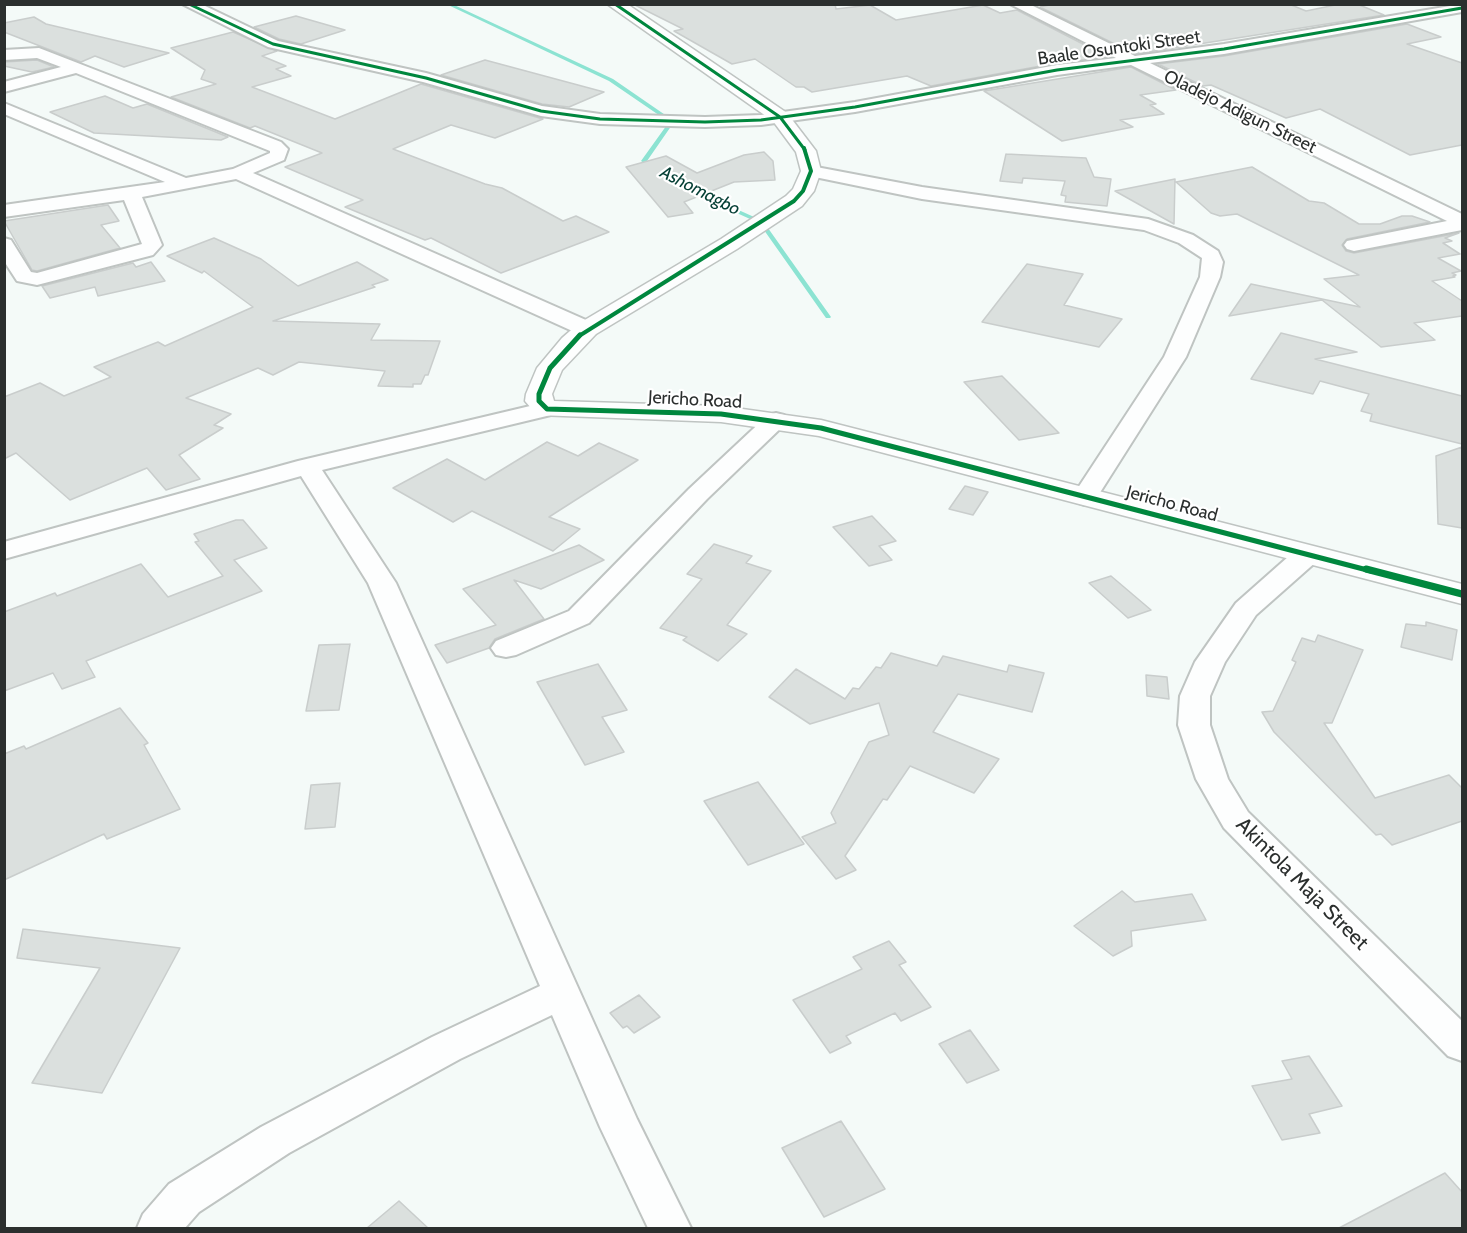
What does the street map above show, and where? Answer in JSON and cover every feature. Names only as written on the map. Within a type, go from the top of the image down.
[{"type":"street","name":"Baale Osuntoki Street","points":[[189,4],[273,44],[426,78],[542,111],[643,121],[746,121],[780,117],[1133,60],[1215,50],[1456,8]]},
{"type":"street","points":[[547,409],[539,401],[539,394],[550,368],[558,356],[587,329],[729,244],[794,201],[803,191],[811,171],[806,151],[780,117],[615,4]]},
{"type":"street","name":"Oladejo Adigun Street","points":[[1017,4],[1462,222]]},
{"type":"street","points":[[4,55],[39,52],[279,148],[278,156],[238,173],[131,194],[4,211]]},
{"type":"street","points":[[4,87],[76,68]]},
{"type":"street","points":[[4,108],[185,184]]},
{"type":"street","points":[[811,171],[954,198],[1148,225],[1186,239],[1211,255],[1213,262],[1210,277],[1175,357],[1085,497]]},
{"type":"street","points":[[238,173],[587,329]]},
{"type":"street","points":[[4,244],[24,277],[37,279],[146,251],[152,245],[151,240],[131,194]]},
{"type":"street","points":[[1354,245],[1462,222]]},
{"type":"street","points":[[4,551],[307,466],[547,409]]},
{"type":"street","name":"Jericho Road","points":[[547,409],[721,414],[821,428],[1462,594]]},
{"type":"street","points":[[506,648],[579,617],[698,494],[776,420]]},
{"type":"street","points":[[307,466],[382,583],[620,1127],[670,1228]]},
{"type":"street","name":"Akintola Maja Street","points":[[1306,555],[1246,609],[1209,662],[1195,696],[1194,725],[1197,736],[1212,779],[1236,820],[1462,1045]]},
{"type":"street","points":[[158,1228],[184,1198],[275,1140],[446,1048],[562,993]]},
{"type":"building","points":[[633,4],[835,4],[836,9],[870,5],[896,20],[983,5],[1000,13],[1017,10],[1108,57],[1057,63],[931,86],[907,76],[812,92],[804,87],[796,87],[755,59],[732,64],[674,31],[683,29]]},
{"type":"building","points":[[1054,4],[1289,4],[1306,11],[1340,4],[1357,4],[1384,15],[1135,54],[1040,7]]},
{"type":"building","points":[[296,16],[345,30],[301,44],[279,39],[254,27]]},
{"type":"building","points":[[34,17],[46,24],[169,53],[124,67],[95,56],[81,62],[4,32],[4,23]]},
{"type":"building","points":[[1407,24],[1441,37],[1407,44],[1462,63],[1462,145],[1410,155],[1320,109],[1286,118],[1211,85],[1203,86],[1158,64],[1224,56]]},
{"type":"building","points":[[233,32],[277,51],[262,56],[286,66],[276,69],[291,76],[252,87],[335,119],[421,84],[543,119],[495,138],[451,125],[393,149],[485,184],[502,188],[563,221],[576,216],[609,232],[501,273],[431,238],[425,240],[345,207],[363,200],[285,167],[322,153],[255,126],[250,128],[171,97],[216,84],[201,79],[205,70],[171,48]]},
{"type":"building","points":[[37,60],[54,67],[32,72],[4,66],[4,62]]},
{"type":"building","points":[[485,60],[604,92],[569,107],[542,104],[441,75]]},
{"type":"building","points":[[1131,67],[1176,90],[1140,95],[1156,104],[1150,105],[1164,114],[1120,120],[1133,127],[1062,141],[984,91]]},
{"type":"building","points":[[105,96],[133,108],[147,104],[228,137],[221,140],[94,133],[50,112]]},
{"type":"building","points":[[764,152],[773,161],[775,180],[734,182],[684,202],[693,213],[668,217],[626,167],[666,156],[697,173],[744,155]]},
{"type":"building","points":[[1006,154],[1086,158],[1094,177],[1111,179],[1107,206],[1065,202],[1066,196],[1061,195],[1065,181],[1023,178],[1022,183],[1000,181]]},
{"type":"building","points":[[1252,167],[1309,201],[1324,203],[1359,224],[1380,224],[1402,216],[1412,216],[1430,222],[1347,239],[1342,245],[1346,251],[1354,253],[1459,233],[1445,238],[1452,241],[1443,243],[1460,254],[1438,258],[1461,271],[1452,273],[1456,275],[1453,276],[1455,277],[1432,281],[1462,301],[1462,316],[1414,323],[1435,340],[1381,347],[1322,300],[1229,316],[1251,284],[1360,307],[1324,279],[1359,275],[1237,214],[1220,216],[1211,213],[1176,182]]},
{"type":"building","points":[[1175,179],[1174,224],[1115,191]]},
{"type":"building","points":[[108,205],[119,221],[101,225],[120,248],[37,271],[32,270],[4,221]]},
{"type":"building","points":[[214,238],[261,259],[298,286],[357,262],[388,280],[372,285],[375,287],[273,321],[380,324],[371,340],[440,341],[428,375],[425,375],[421,384],[413,384],[413,387],[378,386],[385,371],[299,362],[273,375],[258,368],[186,398],[231,414],[214,425],[223,428],[179,455],[200,479],[166,490],[147,468],[70,500],[16,453],[4,459],[4,397],[40,383],[64,396],[111,377],[94,367],[158,342],[165,346],[253,307],[204,271],[202,273],[167,256]]},
{"type":"building","points":[[151,262],[165,281],[98,296],[95,287],[50,298],[42,286],[133,263],[136,267]]},
{"type":"building","points":[[1027,264],[1083,274],[1064,305],[1122,319],[1099,347],[982,322]]},
{"type":"building","points":[[1281,333],[1357,352],[1315,359],[1462,396],[1462,444],[1370,421],[1372,414],[1361,411],[1369,394],[1320,381],[1313,394],[1251,379]]},
{"type":"building","points":[[1002,376],[1059,433],[1019,440],[964,382]]},
{"type":"building","points":[[547,442],[578,456],[599,443],[638,460],[549,517],[580,529],[553,551],[472,511],[453,522],[393,488],[447,459],[485,480]]},
{"type":"building","points":[[1462,447],[1462,528],[1438,524],[1436,456]]},
{"type":"building","points":[[965,486],[988,492],[973,515],[949,509]]},
{"type":"building","points":[[872,516],[896,541],[879,546],[892,560],[869,566],[833,527]]},
{"type":"building","points":[[236,520],[243,520],[267,548],[234,560],[262,591],[86,661],[95,677],[62,689],[53,673],[4,691],[4,612],[55,593],[57,596],[141,564],[168,597],[223,576],[195,542],[199,541],[194,534]]},
{"type":"building","points":[[714,544],[752,556],[746,563],[771,571],[727,625],[747,634],[718,661],[683,640],[687,637],[660,628],[702,579],[687,574]]},
{"type":"building","points":[[579,545],[604,560],[541,589],[514,580],[544,619],[495,639],[489,648],[447,663],[435,645],[496,625],[463,589]]},
{"type":"building","points":[[1111,576],[1151,610],[1128,618],[1089,583]]},
{"type":"building","points":[[1426,622],[1457,630],[1452,660],[1401,647],[1406,624],[1426,626]]},
{"type":"building","points":[[1318,635],[1363,650],[1332,723],[1324,723],[1375,798],[1449,775],[1462,788],[1462,821],[1392,845],[1381,834],[1376,835],[1274,732],[1262,712],[1273,711],[1296,662],[1292,660],[1302,638],[1315,642]]},
{"type":"building","points":[[350,644],[339,710],[306,711],[319,645]]},
{"type":"building","points":[[891,653],[937,666],[943,656],[1007,672],[1009,665],[1044,673],[1032,712],[958,694],[933,732],[999,759],[974,793],[910,766],[887,800],[883,799],[845,856],[856,870],[836,879],[802,837],[836,823],[831,813],[869,742],[889,735],[879,703],[810,724],[769,697],[796,669],[845,699],[853,688],[859,689],[876,667],[881,668]]},
{"type":"building","points":[[598,664],[627,710],[602,717],[624,752],[585,765],[537,682]]},
{"type":"building","points":[[1146,675],[1167,677],[1169,699],[1147,696]]},
{"type":"building","points":[[120,708],[148,743],[144,745],[180,809],[107,839],[104,834],[4,880],[4,754],[24,746],[26,749]]},
{"type":"building","points":[[758,782],[804,844],[748,865],[704,801]]},
{"type":"building","points":[[340,783],[335,827],[305,829],[311,785]]},
{"type":"building","points":[[1122,891],[1135,902],[1192,894],[1206,920],[1131,931],[1132,946],[1113,956],[1074,926]]},
{"type":"building","points":[[23,929],[180,948],[102,1093],[32,1083],[100,968],[17,958]]},
{"type":"building","points":[[889,941],[906,962],[899,965],[931,1007],[901,1021],[895,1013],[846,1036],[851,1043],[830,1053],[793,1000],[862,969],[853,957]]},
{"type":"building","points":[[639,995],[660,1017],[634,1033],[627,1026],[623,1028],[610,1013]]},
{"type":"building","points":[[970,1030],[999,1070],[967,1083],[939,1044]]},
{"type":"building","points":[[1309,1056],[1342,1106],[1309,1114],[1320,1133],[1282,1140],[1252,1086],[1292,1079],[1282,1061]]},
{"type":"building","points":[[841,1121],[885,1189],[824,1217],[782,1148]]},
{"type":"building","points":[[1445,1173],[1462,1192],[1462,1228],[1339,1228]]},
{"type":"building","points":[[399,1201],[428,1228],[367,1228]]},
{"type":"waterway","name":"Ashomagbo","points":[[448,4],[611,80],[672,122],[644,161],[653,167]]},
{"type":"waterway","name":"Ashomagbo","points":[[692,191],[761,222],[828,317]]},
{"type":"cycle path","points":[[189,4],[273,44],[426,78],[541,111],[600,119],[705,122],[761,120],[855,107],[1057,70],[1224,49],[1462,8]]},
{"type":"cycle path","points":[[615,4],[780,117],[806,151],[811,171],[803,191],[794,201],[729,244],[587,329],[571,343],[550,368],[539,394],[539,401],[547,409],[721,414],[821,428],[1462,594]]}]
